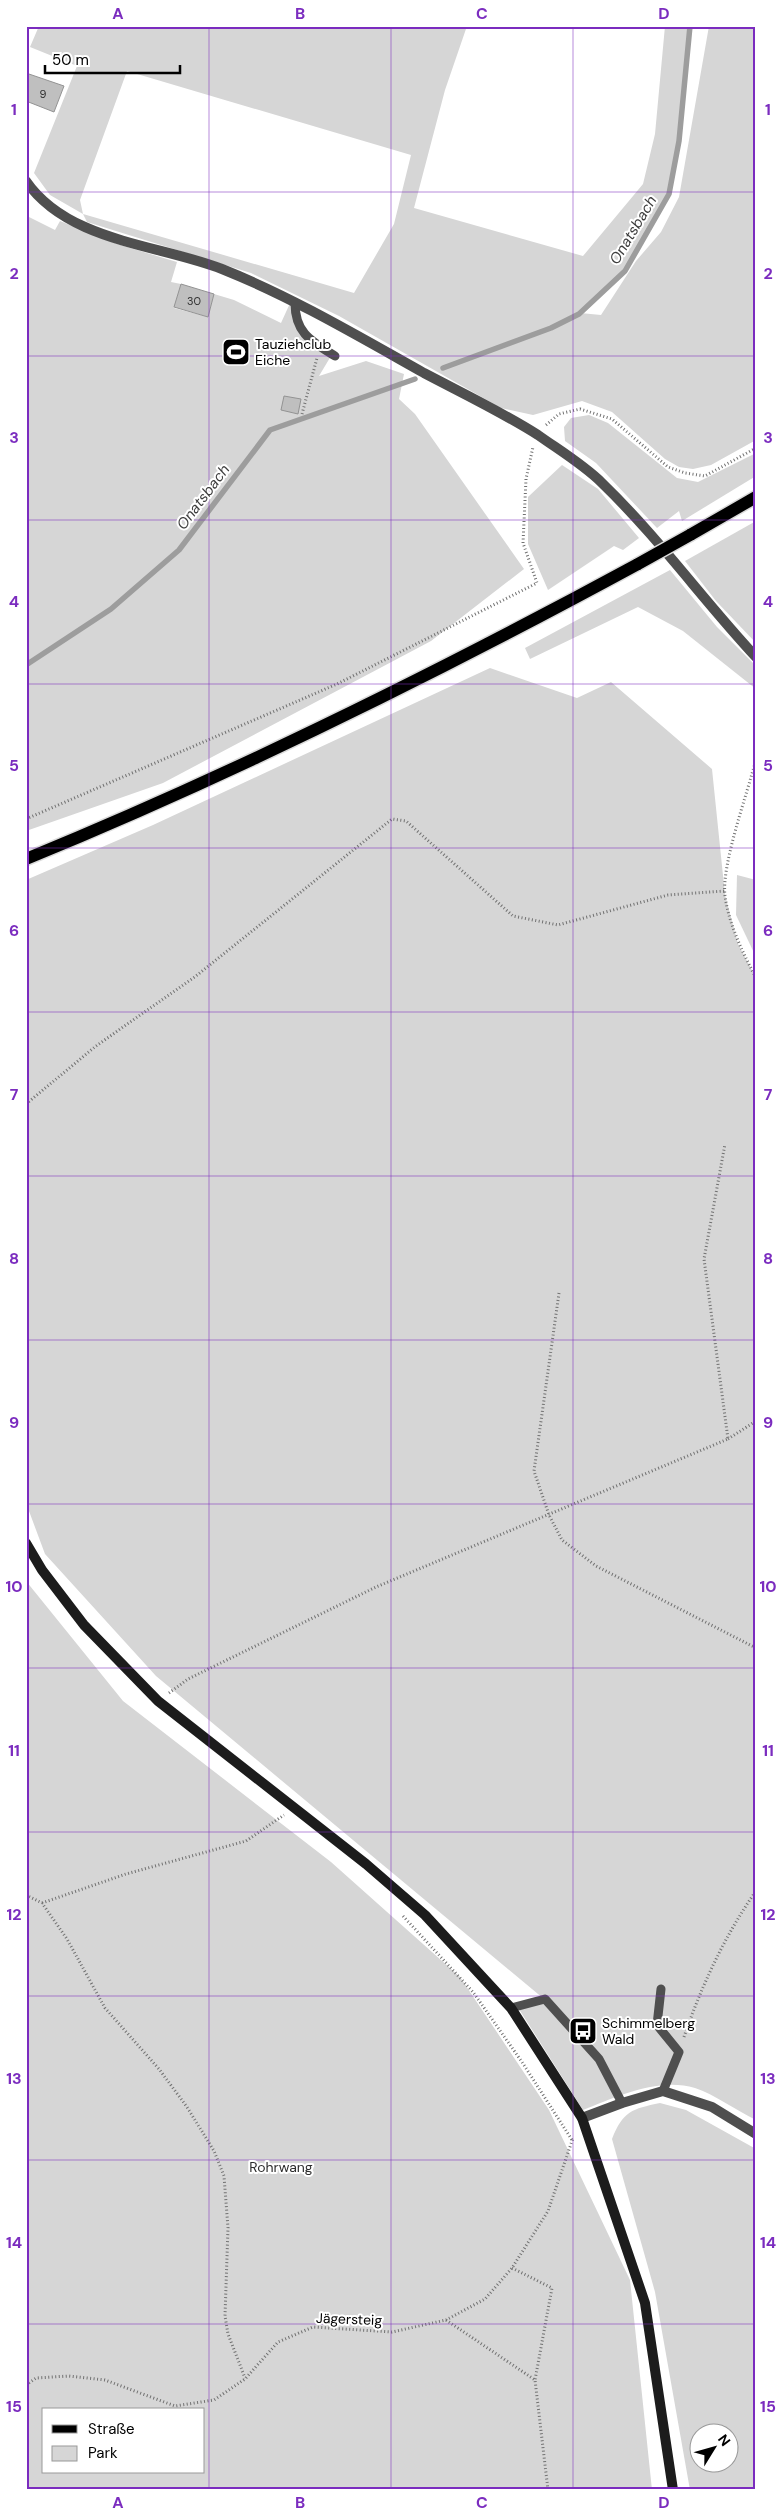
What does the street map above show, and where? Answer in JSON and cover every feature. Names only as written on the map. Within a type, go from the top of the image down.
[{"type":"main road","points":[[26,859],[138,812],[318,730],[524,626],[756,497]]},
{"type":"street","points":[[26,181],[37,197],[65,216],[107,236],[220,269],[295,303],[536,434],[601,481],[648,532],[716,614],[756,657]]},
{"type":"street","points":[[26,1544],[42,1570],[84,1625],[158,1701],[366,1864],[425,1914],[511,2008],[582,2118],[645,2303],[673,2490]]},
{"type":"street","points":[[582,2118],[622,2103],[663,2091],[712,2107],[756,2134]]},
{"type":"lane","points":[[295,303],[295,319],[300,329],[322,348],[335,356]]},
{"type":"lane","points":[[661,1989],[657,2025],[679,2052],[663,2091]]},
{"type":"lane","points":[[511,2008],[544,2000],[599,2059],[622,2103]]},
{"type":"path","points":[[302,414],[314,363],[322,348]]},
{"type":"path","points":[[26,819],[337,684],[537,583],[523,543],[526,479],[536,434],[559,414],[580,409],[612,419],[668,467],[685,473],[705,476],[756,448]]},
{"type":"path","points":[[756,759],[729,861],[725,891],[738,944],[756,978]]},
{"type":"path","points":[[26,1104],[96,1046],[196,976],[392,819],[406,822],[513,916],[558,925],[668,895],[725,891]]},
{"type":"path","points":[[726,1144],[704,1259],[728,1439]]},
{"type":"path","points":[[559,1293],[534,1471],[549,1516],[562,1540],[596,1566],[756,1648]]},
{"type":"path","points":[[158,1701],[188,1679],[376,1587],[549,1516],[728,1439],[756,1421]]},
{"type":"path","points":[[274,1810],[289,1822]]},
{"type":"path","points":[[42,1903],[126,1874],[246,1841],[282,1816],[295,1810]]},
{"type":"path","points":[[679,2052],[696,2000],[743,1909],[756,1891]]},
{"type":"path","points":[[26,1895],[42,1903],[67,1939],[105,2008],[160,2069],[214,2151],[224,2176],[228,2228],[225,2316],[228,2334],[245,2379]]},
{"type":"path","name":"Jägersteig","points":[[26,2385],[36,2378],[69,2376],[105,2380],[176,2406],[214,2400],[245,2379],[278,2342],[313,2327],[392,2332],[446,2320],[485,2299],[512,2268],[548,2211],[572,2140],[522,2062],[473,1992],[402,1916]]},
{"type":"path","points":[[512,2268],[552,2288],[534,2380],[548,2490]]},
{"type":"path","points":[[446,2320],[534,2380]]},
{"type":"green space","points":[[39,26],[467,26],[445,90],[414,208],[583,256],[643,184],[655,134],[665,26],[690,26],[679,141],[669,194],[625,271],[580,313],[601,315],[636,261],[661,232],[679,197],[709,26],[756,26],[756,440],[711,465],[693,469],[679,467],[665,459],[612,412],[582,401],[533,415],[501,408],[339,316],[251,273],[87,222],[83,214],[50,195],[34,173],[77,66],[30,47]],"holes":[[[127,71],[411,155],[394,224],[354,293],[83,214],[80,200]]]},
{"type":"green space","points":[[26,213],[29,217],[55,230],[60,221],[117,244],[177,262],[171,282],[181,284],[174,308],[208,317],[214,294],[234,300],[281,323],[291,301],[293,318],[331,356],[319,376],[366,361],[404,374],[399,399],[415,414],[524,569],[431,641],[163,783],[26,831]]},
{"type":"green space","points":[[589,415],[608,423],[677,478],[698,482],[756,453],[756,476],[682,521],[679,511],[657,528],[596,463],[565,441],[564,427],[571,418]]},
{"type":"green space","points":[[562,465],[598,489],[639,538],[623,550],[614,546],[548,590],[528,544],[528,497]]},
{"type":"green space","points":[[756,521],[756,643],[716,601],[685,561]]},
{"type":"green space","points":[[670,570],[717,627],[756,666],[756,689],[683,631],[638,607],[530,659],[525,648]]},
{"type":"green space","points":[[490,668],[577,698],[611,682],[712,769],[725,895],[738,944],[756,978],[756,2062],[753,2072],[756,2074],[756,2120],[718,2098],[695,2088],[681,2085],[667,2085],[638,2090],[583,2110],[517,2006],[544,1999],[156,1676],[45,1554],[26,1503],[26,880],[153,825]]},
{"type":"green space","points":[[737,875],[756,880],[756,957],[736,915]]},
{"type":"green space","name":"Rohrwang","points":[[26,1581],[123,1701],[331,1862],[460,1977],[549,2110],[630,2280],[652,2490],[26,2490]]},
{"type":"green space","points":[[660,2103],[686,2110],[756,2149],[756,2490],[690,2490],[655,2292],[612,2139],[620,2122],[635,2110]]},
{"type":"building","points":[[26,73],[64,86],[54,112],[26,101]]},
{"type":"building","points":[[181,284],[214,294],[208,317],[174,307]]},
{"type":"building","points":[[284,396],[301,399],[298,414],[281,410]]},
{"type":"waterway","name":"Onatsbach","points":[[443,368],[551,328],[579,314],[625,271],[669,194],[679,141],[690,26]]},
{"type":"waterway","name":"Onatsbach","points":[[26,665],[111,609],[179,550],[270,430],[415,379]]},
{"type":"place","name":"Tauziehclub Eiche","points":[[236,352]]},
{"type":"place","name":"Schimmelberg Wald","points":[[583,2031]]}]
